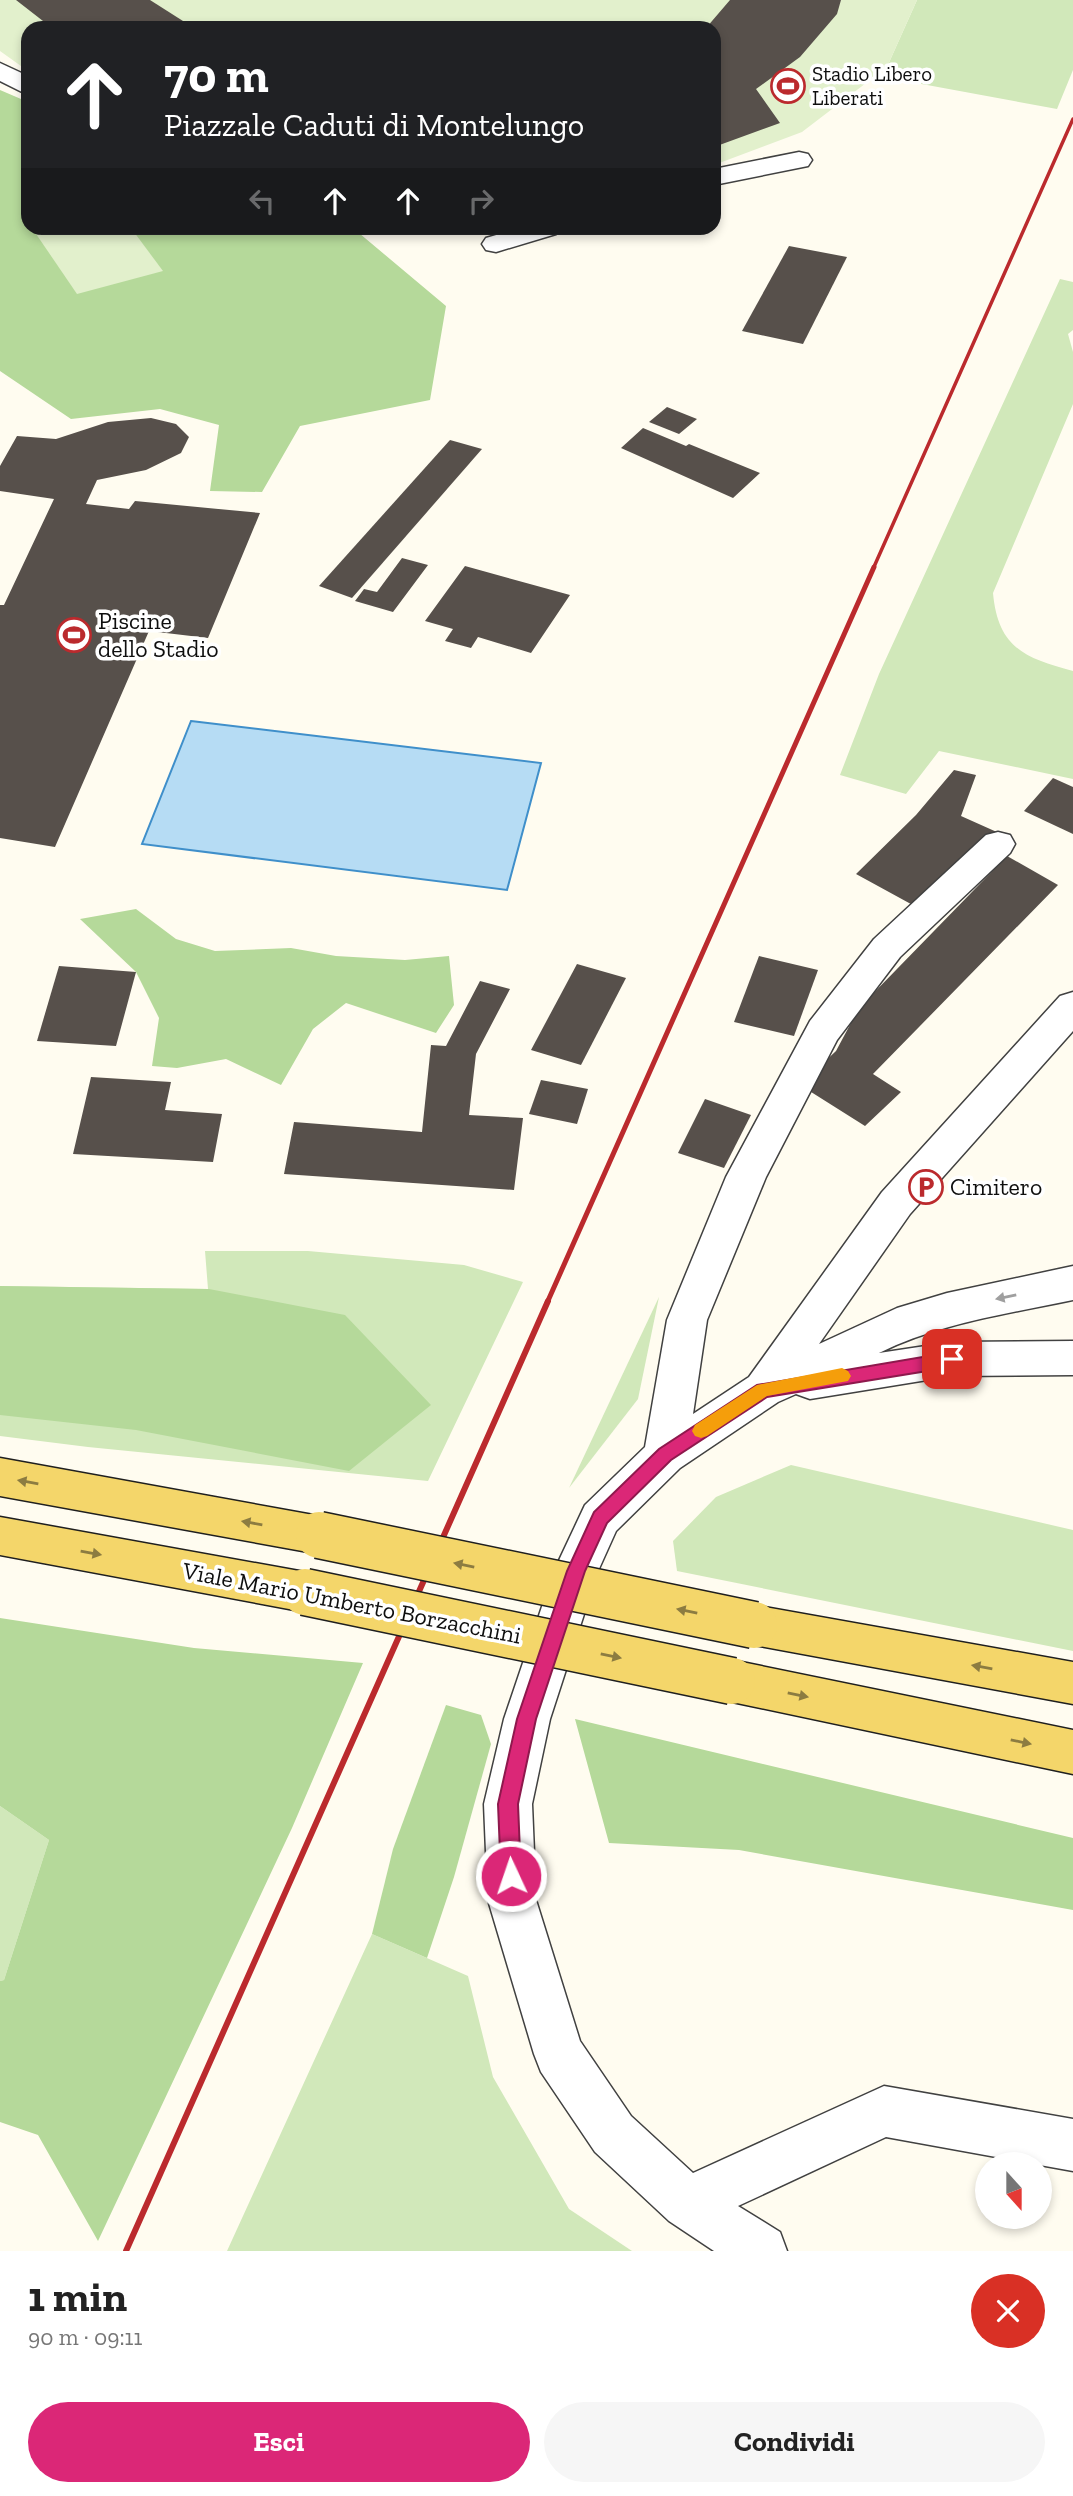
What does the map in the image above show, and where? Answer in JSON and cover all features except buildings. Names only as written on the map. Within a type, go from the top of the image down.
[{"type":"main road","points":[[0,1477],[319,1535],[754,1625],[1073,1683]]},
{"type":"main road","name":"Viale Mario Umberto Borzacchini","points":[[0,1536],[305,1591],[1073,1752]]},
{"type":"street","points":[[0,71],[21,83]]},
{"type":"street","points":[[721,176],[799,160]]},
{"type":"street","points":[[496,244],[524,235]]},
{"type":"street","points":[[665,1455],[687,1320],[746,1177],[823,1031],[887,948],[998,844]]},
{"type":"street","points":[[763,1390],[896,1203],[1073,1006]]},
{"type":"street","points":[[761,2251],[687,2203],[614,2134],[559,2054],[512,1900],[508,1804],[527,1719],[586,1550],[600,1518],[665,1455],[763,1390],[897,1325],[947,1310],[1073,1283]]},
{"type":"street","points":[[763,1390],[952,1359],[1073,1358]]},
{"type":"street","points":[[687,2203],[884,2111],[1073,2145]]},
{"type":"green space","name":"Stadio Libero Liberati","points":[[0,0],[917,0],[887,67],[802,132],[721,162],[721,21],[21,21],[21,66],[0,51]]},
{"type":"green space","points":[[917,0],[1073,0],[1073,70],[1057,109],[889,78],[887,67]]},
{"type":"green space","points":[[0,90],[21,99],[21,235],[361,235],[446,306],[430,400],[300,426],[262,492],[210,491],[219,425],[160,409],[71,419],[0,371]]},
{"type":"green space","points":[[37,235],[136,235],[163,271],[77,294]]},
{"type":"green space","points":[[1060,279],[1073,282],[1073,330],[1068,334],[1073,352],[1073,404],[993,593],[1001,627],[1017,648],[1041,661],[1073,671],[1073,779],[939,751],[906,794],[840,775],[879,674]]},
{"type":"green space","points":[[136,909],[176,939],[215,951],[291,948],[336,956],[405,960],[449,956],[454,1005],[436,1033],[346,1003],[313,1029],[281,1085],[226,1059],[177,1068],[152,1066],[159,1018],[136,972],[80,919]]},
{"type":"green space","points":[[205,1251],[308,1251],[464,1265],[523,1282],[428,1481],[0,1436],[0,1286],[208,1289]]},
{"type":"green space","points":[[0,1286],[209,1289],[345,1315],[431,1405],[349,1471],[136,1430],[0,1415]]},
{"type":"green space","points":[[659,1297],[638,1399],[569,1488]]},
{"type":"green space","points":[[791,1465],[1073,1530],[1073,1651],[677,1571],[673,1541],[716,1497]]},
{"type":"green space","points":[[0,1618],[194,1648],[363,1663],[292,1828],[98,2241],[38,2135],[0,2122],[0,1981],[4,1980],[49,1840],[0,1806]]},
{"type":"green space","points":[[446,1705],[481,1715],[491,1744],[454,1877],[427,1958],[372,1934],[393,1849]]},
{"type":"green space","points":[[575,1719],[1073,1838],[1073,1910],[739,1850],[609,1843]]},
{"type":"green space","points":[[0,1806],[49,1840],[4,1980],[0,1981]]},
{"type":"green space","points":[[372,1934],[468,1976],[493,2077],[569,2209],[632,2251],[227,2251]]},
{"type":"water","points":[[191,721],[541,763],[507,890],[142,844]]},
{"type":"railway","points":[[873,569],[1073,119]]},
{"type":"railway","points":[[547,1303],[874,567]]},
{"type":"railway","points":[[126,2251],[548,1301]]},
{"type":"slow traffic","points":[[701,1431],[763,1390],[842,1376]]},
{"type":"place","name":"Stadio Libero Liberati","points":[[788,86]]},
{"type":"place","name":"Piscine dello Stadio","points":[[74,635]]},
{"type":"place","name":"Cimitero","points":[[926,1187]]},
{"type":"route","points":[[511,1876],[508,1804],[527,1719],[576,1571],[600,1518],[665,1455],[763,1390],[952,1359]]}]
